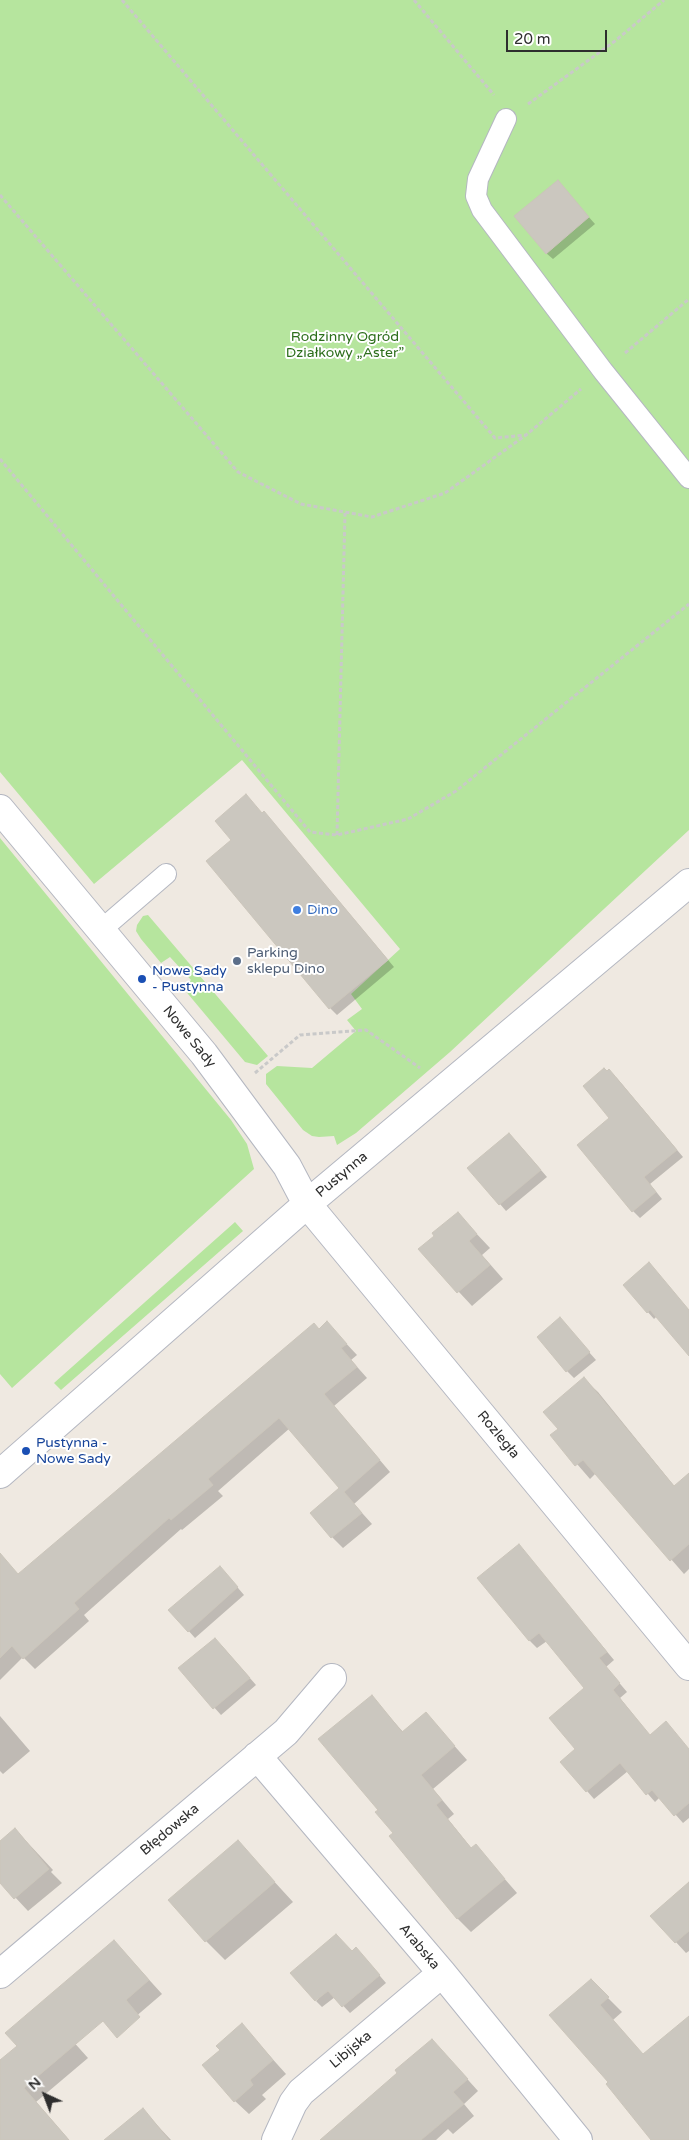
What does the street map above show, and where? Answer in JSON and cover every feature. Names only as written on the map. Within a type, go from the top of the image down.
[{"type":"street","name":"Nowe Sady","points":[[0,809],[204,1054],[287,1166],[307,1204]]},
{"type":"street","name":"Pustynna","points":[[0,1474],[307,1204],[689,883]]},
{"type":"street","name":"Rozległa","points":[[307,1204],[686,1657]]},
{"type":"street","name":"Błędowska","points":[[0,1974],[286,1732],[332,1678]]},
{"type":"street","name":"Arabska","points":[[257,1756],[442,1973],[578,2140]]},
{"type":"street","name":"Libijska","points":[[276,2140],[292,2103],[301,2092],[442,1973]]},
{"type":"lane","points":[[506,119],[478,178],[476,196],[482,210],[603,371],[689,478]]},
{"type":"lane","points":[[101,930],[166,874]]},
{"type":"path","points":[[122,0],[495,438],[526,435]]},
{"type":"path","points":[[414,0],[495,97],[506,119],[615,41],[664,0]]},
{"type":"path","points":[[0,195],[238,472],[301,504],[372,517],[445,494],[526,435],[689,299]]},
{"type":"path","points":[[0,459],[310,832],[337,835],[408,819],[456,791],[689,604]]},
{"type":"path","points":[[337,835],[345,512]]},
{"type":"path","points":[[251,1077],[300,1035],[366,1030],[448,1086]]},
{"type":"green space","name":"Rodzinny Ogród Działkowy „Aster”","points":[[0,0],[689,0],[689,830],[450,1052],[356,1133],[337,1145],[334,1136],[312,1136],[303,1130],[266,1084],[266,1074],[277,1066],[312,1068],[356,1031],[347,1020],[362,1009],[351,994],[400,949],[242,760],[94,884],[0,772]]},
{"type":"green space","points":[[0,838],[231,1120],[247,1144],[254,1169],[12,1388],[0,1374]]},
{"type":"green space","points":[[148,915],[268,1056],[257,1065],[245,1062],[183,988],[191,980],[170,957],[161,963],[141,939],[136,931],[137,925],[143,916]]},
{"type":"green space","points":[[235,1222],[243,1231],[61,1390],[54,1383]]},
{"type":"building","points":[[558,180],[589,217],[546,254],[514,216]]},
{"type":"building","name":"Dino","points":[[246,794],[262,813],[264,811],[388,960],[329,1009],[206,861],[231,840],[215,821]]},
{"type":"building","points":[[604,1068],[607,1071],[609,1069],[677,1150],[644,1177],[656,1192],[632,1212],[577,1145],[609,1118],[583,1086]]},
{"type":"building","points":[[509,1133],[541,1170],[499,1205],[467,1168]]},
{"type":"building","points":[[458,1212],[477,1234],[469,1241],[490,1265],[457,1293],[418,1249],[434,1236],[432,1233]]},
{"type":"building","points":[[649,1262],[689,1310],[689,1356],[650,1310],[647,1313],[623,1285]]},
{"type":"building","points":[[560,1317],[590,1352],[566,1372],[537,1337]]},
{"type":"building","points":[[327,1321],[347,1344],[341,1348],[357,1367],[324,1394],[380,1460],[344,1492],[362,1513],[331,1538],[310,1513],[339,1488],[279,1418],[208,1479],[213,1485],[171,1520],[169,1518],[74,1603],[79,1609],[23,1659],[12,1646],[0,1658],[0,1553],[18,1574],[314,1323],[319,1329]]},
{"type":"building","points":[[584,1377],[674,1486],[689,1473],[689,1544],[670,1561],[583,1460],[575,1466],[550,1435],[558,1429],[543,1412]]},
{"type":"building","points":[[519,1544],[607,1652],[599,1658],[620,1683],[613,1690],[650,1735],[666,1721],[689,1749],[689,1803],[674,1816],[652,1790],[646,1795],[620,1763],[586,1792],[560,1762],[575,1749],[549,1718],[584,1688],[539,1633],[529,1641],[477,1578]]},
{"type":"building","points":[[220,1566],[238,1587],[188,1632],[168,1610]]},
{"type":"building","points":[[215,1638],[250,1678],[213,1709],[178,1668]]},
{"type":"building","points":[[372,1695],[402,1732],[426,1712],[455,1746],[421,1775],[442,1800],[436,1805],[471,1848],[476,1844],[505,1879],[457,1919],[389,1836],[393,1833],[375,1812],[378,1810],[318,1739]]},
{"type":"building","points":[[15,1828],[49,1869],[14,1899],[0,1883],[0,1841]]},
{"type":"building","points":[[238,1840],[275,1882],[205,1942],[168,1900]]},
{"type":"building","points":[[689,1882],[689,1931],[675,1943],[650,1916]]},
{"type":"building","points":[[336,1934],[352,1951],[356,1947],[380,1975],[342,2007],[328,1991],[315,2001],[290,1973]]},
{"type":"building","points":[[114,1940],[149,1980],[126,2000],[140,2017],[117,2038],[103,2021],[24,2088],[69,2140],[0,2140],[0,2060],[17,2046],[5,2033]]},
{"type":"building","points":[[591,1979],[609,1997],[600,2005],[643,2054],[689,2016],[689,2140],[651,2140],[606,2084],[608,2082],[549,2015]]},
{"type":"building","points":[[242,2023],[273,2060],[250,2080],[253,2085],[234,2102],[202,2065],[220,2050],[216,2046]]},
{"type":"building","points":[[432,2039],[468,2079],[453,2092],[464,2104],[421,2140],[320,2140],[397,2073],[395,2070]]},
{"type":"building","points":[[143,2108],[169,2140],[104,2140]]},
{"type":"place","name":"Dino","points":[[297,910]]},
{"type":"place","name":"Parking sklepu Dino","points":[[237,961]]},
{"type":"place","name":"Nowe Sady - Pustynna","points":[[142,979]]},
{"type":"place","name":"Pustynna - Nowe Sady","points":[[26,1451]]}]
